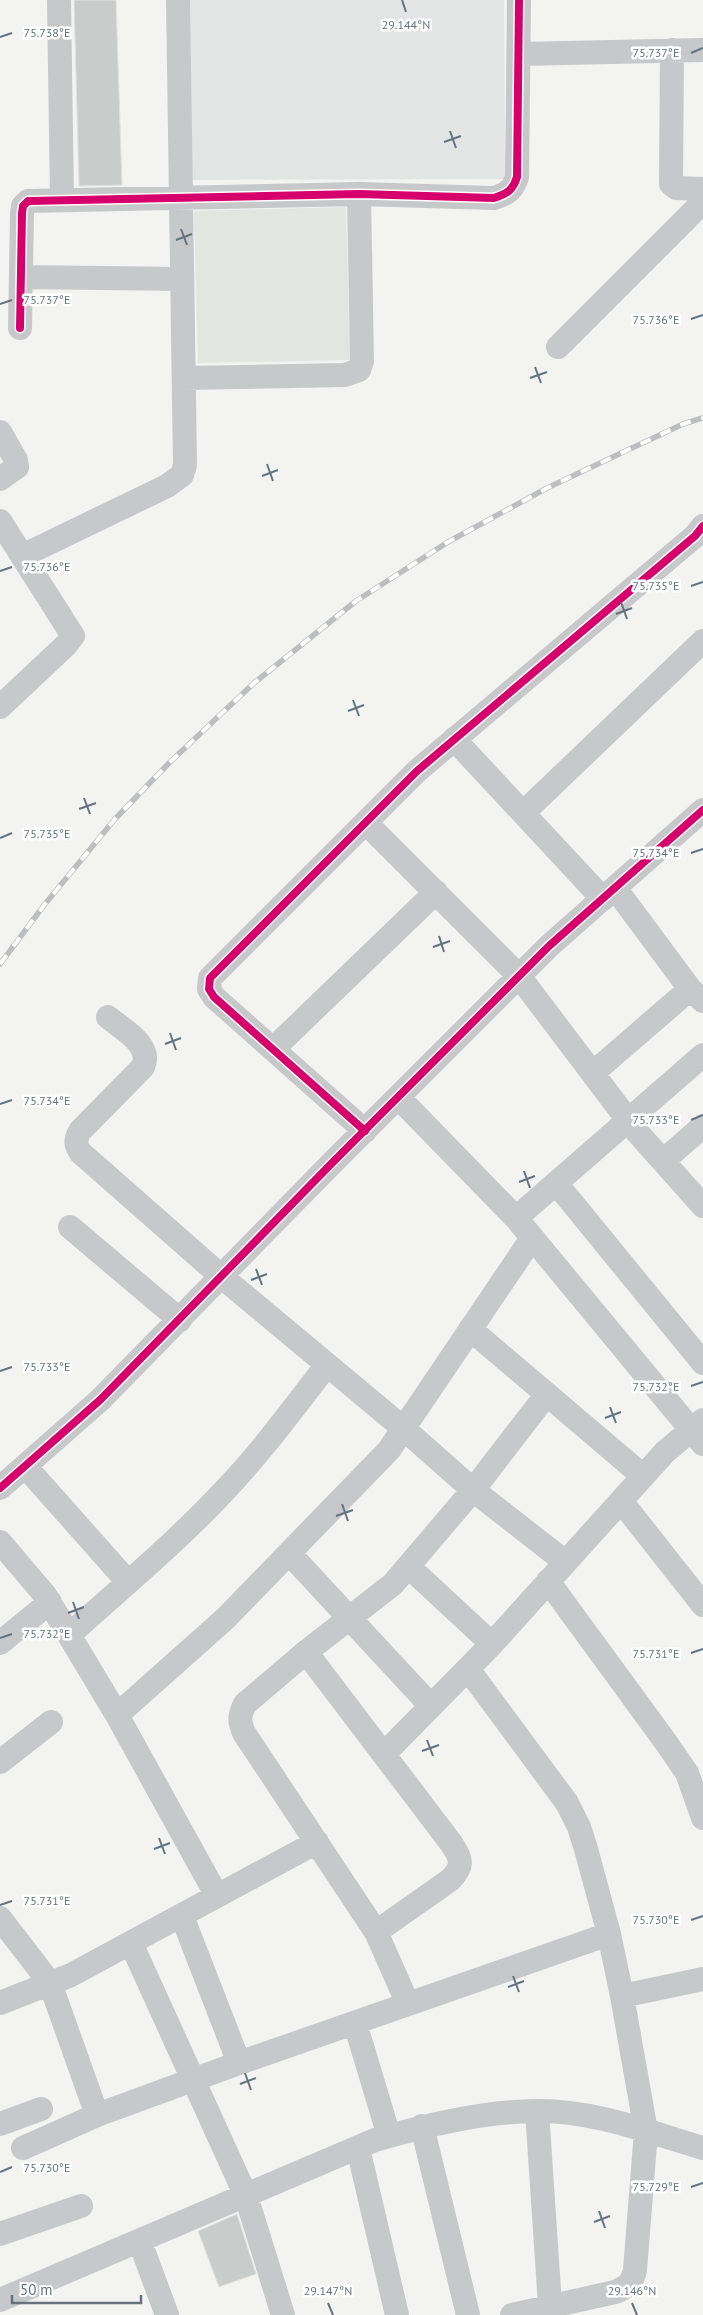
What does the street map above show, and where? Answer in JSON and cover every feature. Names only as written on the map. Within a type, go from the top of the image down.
[{"type":"street","points":[[59,0],[62,199]]},
{"type":"street","points":[[22,556],[167,486],[182,475],[185,465],[178,0]]},
{"type":"street","points":[[20,328],[23,206],[28,201],[360,194],[494,198],[505,194],[514,188],[517,177],[520,54],[519,0]]},
{"type":"street","points":[[672,50],[671,184],[676,188],[703,189]]},
{"type":"street","points":[[520,54],[703,50]]},
{"type":"street","points":[[184,378],[346,375],[359,370],[362,361],[360,194]]},
{"type":"street","points":[[558,347],[703,202]]},
{"type":"street","points":[[21,277],[182,279]]},
{"type":"street","points":[[0,432],[16,460],[16,467],[0,479]]},
{"type":"street","points":[[0,521],[73,636],[66,646],[2,698]]},
{"type":"street","points":[[364,1130],[214,997],[209,989],[210,978],[417,771],[695,536],[703,526]]},
{"type":"street","points":[[523,813],[703,641]]},
{"type":"street","points":[[454,739],[523,813],[609,893],[696,995],[593,1073]]},
{"type":"street","points":[[0,1488],[100,1400],[364,1130],[520,976],[609,893],[703,810]]},
{"type":"street","points":[[366,822],[520,976],[628,1120],[703,1206]]},
{"type":"street","points":[[273,1049],[436,892]]},
{"type":"street","points":[[108,1017],[143,1047],[146,1060],[143,1067],[80,1131],[76,1139],[77,1147],[222,1277],[403,1428],[473,1490],[564,1562]]},
{"type":"street","points":[[516,1218],[703,1056]]},
{"type":"street","points":[[384,1754],[492,1644],[665,1452],[699,1431],[516,1218],[398,1097]]},
{"type":"street","points":[[663,1161],[703,1126]]},
{"type":"street","points":[[556,1183],[703,1363]]},
{"type":"street","points":[[70,1227],[180,1320]]},
{"type":"street","points":[[117,1715],[226,1618],[389,1450],[532,1238]]},
{"type":"street","points":[[470,1329],[643,1476]]},
{"type":"street","points":[[69,1635],[192,1524],[226,1489],[254,1458],[327,1365]]},
{"type":"street","points":[[408,2004],[376,1932],[244,1733],[239,1714],[245,1704],[306,1652],[378,1598],[409,1567],[473,1490],[547,1394]]},
{"type":"street","points":[[25,1466],[128,1582]]},
{"type":"street","points":[[621,1501],[703,1605]]},
{"type":"street","points":[[0,1542],[50,1602],[117,1715],[217,1896]]},
{"type":"street","points":[[289,1553],[431,1706]]},
{"type":"street","points":[[409,1567],[492,1644]]},
{"type":"street","points":[[548,1581],[687,1773],[703,1818]]},
{"type":"street","points":[[0,1643],[50,1602]]},
{"type":"street","points":[[306,1652],[458,1853],[461,1862],[458,1871],[450,1880],[376,1932]]},
{"type":"street","points":[[468,1669],[567,1803],[579,1827],[609,1934],[646,2131],[632,2282],[625,2288],[615,2292],[512,2315]]},
{"type":"street","points":[[0,1762],[51,1722]]},
{"type":"street","points":[[0,2003],[71,1976],[317,1842]]},
{"type":"street","points":[[182,1916],[239,2063]]},
{"type":"street","points":[[0,1918],[50,1983],[97,2115]]},
{"type":"street","points":[[22,2148],[97,2115],[239,2063],[609,1934]]},
{"type":"street","points":[[131,1943],[192,2081],[246,2196],[283,2315]]},
{"type":"street","points":[[622,1996],[703,1979]]},
{"type":"street","points":[[355,2023],[389,2136]]},
{"type":"street","points":[[0,2124],[41,2109]]},
{"type":"street","points":[[537,2111],[550,2305]]},
{"type":"street","points":[[0,2300],[358,2148],[422,2126],[477,2115],[537,2111],[602,2119],[703,2148]]},
{"type":"street","points":[[422,2126],[468,2315]]},
{"type":"street","points":[[358,2148],[397,2315]]},
{"type":"street","points":[[0,2234],[81,2206]]},
{"type":"street","points":[[140,2242],[167,2315]]},
{"type":"shaded area","points":[[190,0],[504,0],[505,179],[192,180]]},
{"type":"shaded area","points":[[346,207],[350,360],[198,363],[194,211]]},
{"type":"building","points":[[74,0],[116,0],[122,185],[79,186]]},
{"type":"building","points":[[237,2214],[256,2274],[219,2287],[198,2231]]},
{"type":"railway","points":[[0,964],[45,904],[115,819],[169,763],[254,683],[356,601],[448,542],[547,488],[683,424],[703,418]]},
{"type":"cycle path","points":[[20,328],[22,213],[23,206],[28,201],[359,194],[494,198],[503,195],[514,185],[517,177],[519,0]]},
{"type":"cycle path","points":[[365,1131],[214,997],[209,989],[210,978],[417,771],[695,536],[703,526]]},
{"type":"cycle path","points":[[0,1488],[100,1400],[334,1161],[549,946],[703,810]]}]
